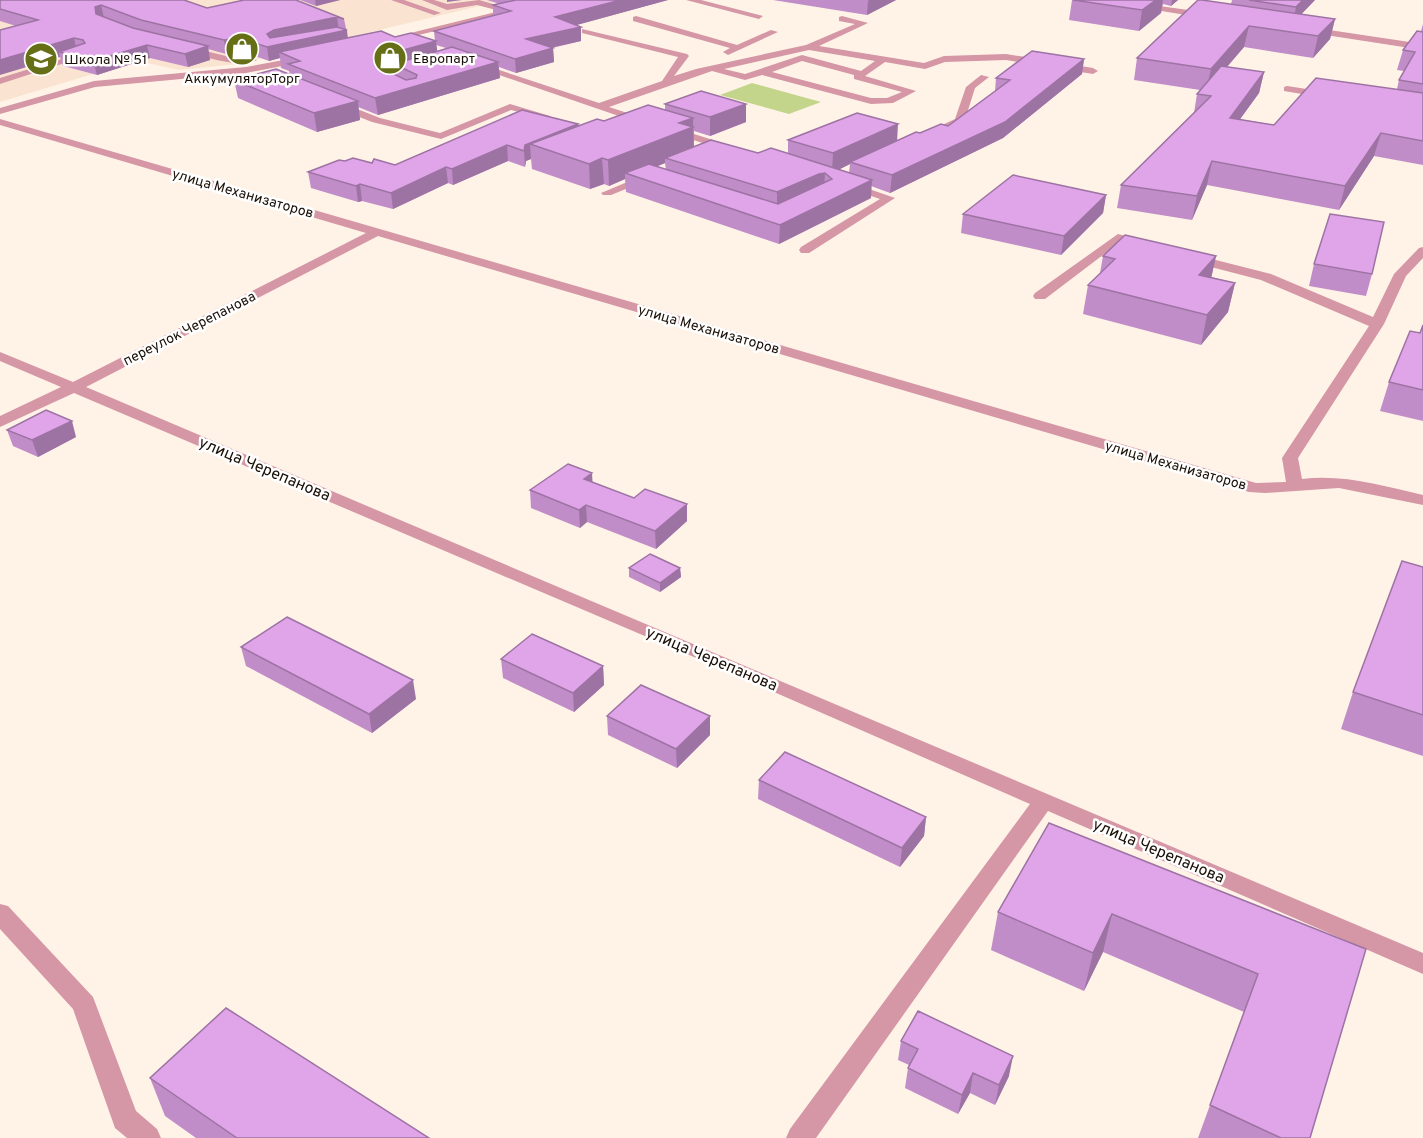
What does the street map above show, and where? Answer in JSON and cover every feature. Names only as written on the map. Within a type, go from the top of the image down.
[{"type":"street","points":[[395,0],[468,22]]},
{"type":"street","points":[[426,0],[447,7],[477,2],[510,12]]},
{"type":"street","points":[[381,42],[558,0]]},
{"type":"street","points":[[690,0],[759,16]]},
{"type":"street","points":[[1099,0],[1224,18]]},
{"type":"street","points":[[636,19],[736,47]]},
{"type":"street","points":[[598,107],[696,72],[809,46],[864,23],[842,19]]},
{"type":"street","points":[[1304,30],[1423,47]]},
{"type":"street","points":[[585,31],[684,56],[665,83]]},
{"type":"street","points":[[696,72],[736,47],[774,32]]},
{"type":"street","points":[[400,38],[422,46]]},
{"type":"street","points":[[172,46],[226,59],[252,60],[272,70]]},
{"type":"street","points":[[809,46],[925,66],[945,59],[1006,57],[1093,71]]},
{"type":"street","points":[[0,81],[81,57]]},
{"type":"street","points":[[0,111],[75,88],[110,81],[272,70],[316,57]]},
{"type":"street","points":[[712,68],[745,78],[802,58],[862,74]]},
{"type":"street","points":[[189,75],[226,59]]},
{"type":"street","points":[[762,72],[871,101],[889,101],[911,91],[857,77],[884,59]]},
{"type":"street","points":[[465,61],[598,107],[745,153]]},
{"type":"street","points":[[21,74],[41,79]]},
{"type":"street","points":[[928,136],[960,121],[971,87],[984,77]]},
{"type":"street","points":[[60,84],[75,88]]},
{"type":"street","points":[[1287,89],[1333,96]]},
{"type":"street","points":[[323,99],[376,120],[441,136],[510,107],[560,120]]},
{"type":"street","name":"улица Механизаторов","points":[[0,122],[1255,488],[1273,489],[1295,485],[1340,483],[1423,500]]},
{"type":"street","points":[[624,127],[651,123]]},
{"type":"street","points":[[707,152],[723,146]]},
{"type":"street","points":[[607,193],[655,176]]},
{"type":"street","points":[[805,250],[889,198],[833,179]]},
{"type":"street","name":"переулок Черепанова","points":[[0,422],[74,387],[377,232]]},
{"type":"street","points":[[1040,296],[1118,238],[1153,247]]},
{"type":"street","points":[[1295,485],[1290,458],[1377,324],[1400,274],[1423,251]]},
{"type":"street","points":[[1175,253],[1266,277],[1377,324]]},
{"type":"street","name":"улица Черепанова","points":[[0,356],[1044,800],[1423,964]]},
{"type":"street","points":[[800,1138],[1044,800]]},
{"type":"street","points":[[0,913],[84,1004],[125,1119],[147,1138]]},
{"type":"shaded area","points":[[0,0],[505,0],[237,64],[179,70],[102,53],[61,66],[93,74],[0,102]]},
{"type":"green space","points":[[752,83],[821,102],[789,114],[720,95]]},
{"type":"building","points":[[0,0],[184,0],[207,8],[244,0],[296,0],[344,19],[337,17],[274,30],[267,34],[270,38],[337,27],[347,30],[267,47],[239,38],[224,40],[141,20],[101,5],[95,7],[96,14],[133,28],[208,46],[185,54],[147,45],[93,61],[59,52],[85,43],[83,40],[74,38],[0,60],[0,30],[38,20],[0,9]]},
{"type":"building","points":[[516,0],[621,0],[555,17],[581,27],[526,39],[553,48],[515,59],[434,31],[511,11],[493,5]]},
{"type":"building","points":[[1073,0],[1156,0],[1142,10]]},
{"type":"building","points":[[1198,0],[1335,19],[1318,36],[1249,26],[1211,69],[1137,58]]},
{"type":"building","points":[[1249,0],[1303,0],[1296,7]]},
{"type":"building","points":[[381,31],[395,37],[411,33],[436,41],[389,54],[375,65],[406,80],[416,78],[417,75],[394,64],[452,47],[498,62],[375,98],[288,64],[300,61],[279,52]]},
{"type":"building","points":[[1417,31],[1423,32],[1423,84],[1399,80],[1415,52],[1403,50]]},
{"type":"building","points":[[1032,51],[1084,59],[1005,122],[892,175],[850,162],[916,132],[920,133],[941,124],[948,126],[1010,80],[996,78]]},
{"type":"building","points":[[1221,66],[1264,72],[1230,118],[1274,125],[1316,78],[1423,93],[1423,141],[1381,133],[1345,186],[1212,161],[1197,196],[1121,185],[1211,96],[1197,94]]},
{"type":"building","points":[[276,69],[358,101],[314,113],[234,80]]},
{"type":"building","points":[[701,91],[746,104],[710,117],[665,104]]},
{"type":"building","points":[[648,105],[693,118],[679,123],[693,127],[608,160],[602,158],[589,164],[530,144],[597,119],[604,121]]},
{"type":"building","points":[[522,110],[578,124],[525,145],[524,151],[507,145],[452,169],[446,167],[391,193],[308,172],[339,160],[345,161],[353,158],[372,163],[374,159],[395,165]]},
{"type":"building","points":[[857,113],[898,124],[833,153],[788,140]]},
{"type":"building","points":[[711,140],[758,153],[771,148],[872,180],[780,225],[625,173],[649,164],[778,204],[832,179],[825,173],[819,174],[777,192],[665,158]]},
{"type":"building","points":[[1013,175],[1106,195],[1064,236],[963,214]]},
{"type":"building","points":[[1330,214],[1384,222],[1372,274],[1314,264]]},
{"type":"building","points":[[1125,235],[1216,256],[1199,275],[1235,283],[1207,315],[1088,285],[1115,259],[1103,256]]},
{"type":"building","points":[[1423,325],[1423,390],[1389,382],[1410,331],[1420,333]]},
{"type":"building","points":[[46,410],[72,421],[32,440],[7,430]]},
{"type":"building","points":[[568,464],[592,473],[584,479],[634,498],[645,489],[687,504],[655,531],[586,505],[579,510],[530,490]]},
{"type":"building","points":[[650,554],[680,568],[660,583],[629,568]]},
{"type":"building","points":[[1402,561],[1423,567],[1423,715],[1353,692]]},
{"type":"building","points":[[287,617],[413,680],[369,714],[241,647]]},
{"type":"building","points":[[532,634],[603,666],[573,693],[501,659]]},
{"type":"building","points":[[641,685],[710,716],[676,749],[607,716]]},
{"type":"building","points":[[785,752],[926,817],[902,848],[759,780]]},
{"type":"building","points":[[1049,823],[1366,949],[1310,1138],[1281,1138],[1210,1105],[1258,974],[1112,914],[1093,953],[998,912]]},
{"type":"building","points":[[226,1008],[429,1138],[237,1138],[150,1078]]},
{"type":"building","points":[[918,1011],[1013,1056],[999,1085],[973,1073],[962,1095],[908,1068],[918,1049],[901,1041]]},
{"type":"place","name":"АккумуляторТорг","points":[[242,49]]},
{"type":"place","name":"Европарт","points":[[390,58]]},
{"type":"place","name":"Школа № 51","points":[[41,59]]}]
